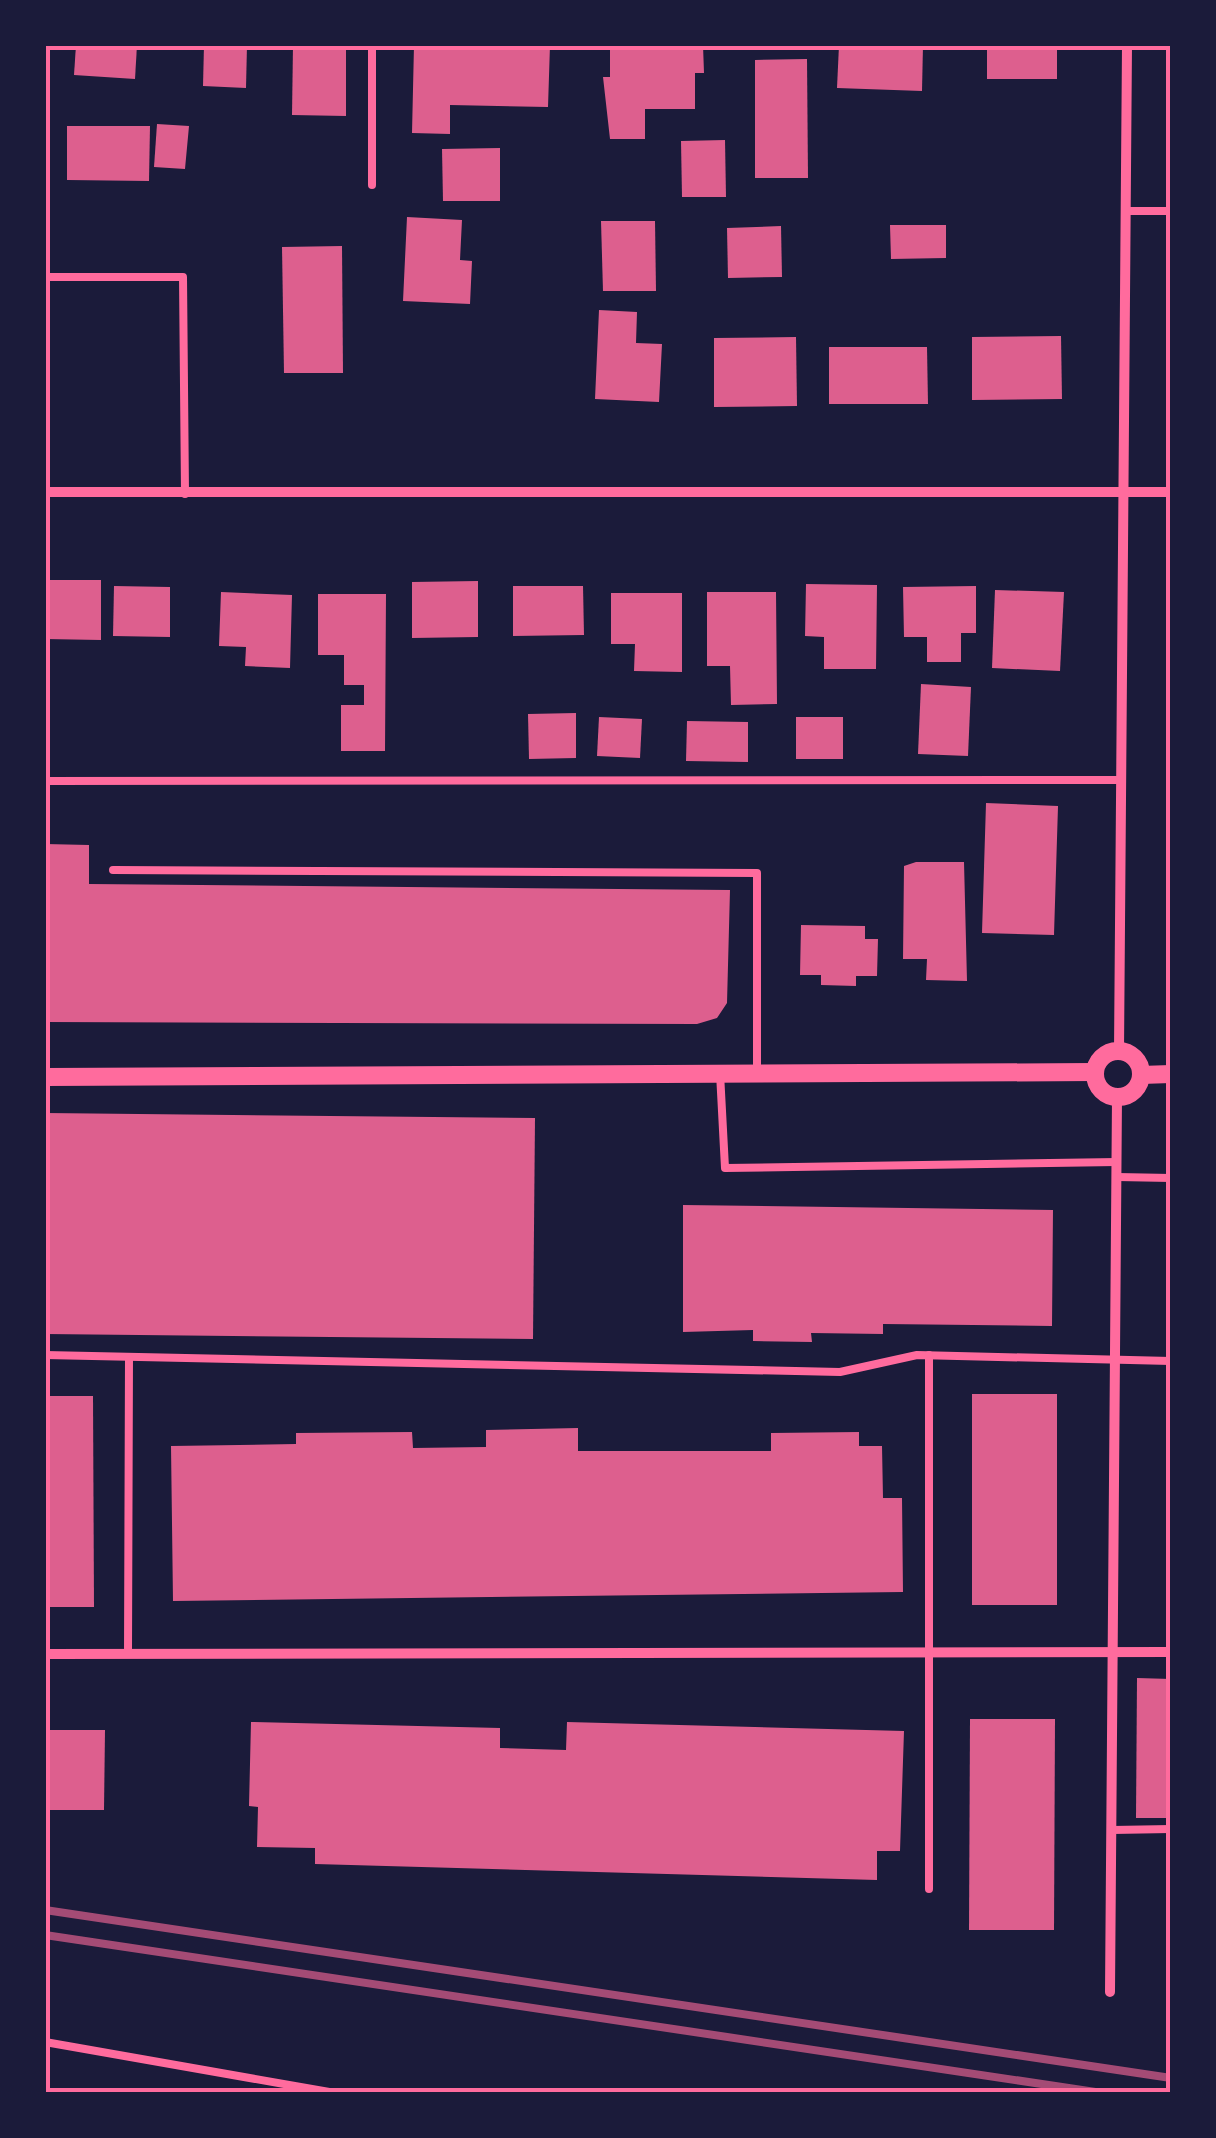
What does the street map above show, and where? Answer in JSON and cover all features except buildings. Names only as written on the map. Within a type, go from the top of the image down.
[{"type":"street","points":[[1119,1051],[1127,45]]},
{"type":"street","points":[[45,492],[1171,492]]},
{"type":"street","points":[[1119,1051],[1137,1061],[1141,1075],[1131,1093],[1117,1097],[1104,1092],[1095,1072],[1100,1059],[1119,1051]]},
{"type":"street","points":[[45,1077],[1095,1072]]},
{"type":"street","points":[[1141,1075],[1171,1074]]},
{"type":"street","points":[[1110,1992],[1117,1097]]},
{"type":"street","points":[[45,1654],[1171,1652]]},
{"type":"lane","points":[[372,45],[372,184]]},
{"type":"lane","points":[[1125,211],[1171,211]]},
{"type":"lane","points":[[45,277],[184,277],[186,494]]},
{"type":"lane","points":[[45,781],[1120,780]]},
{"type":"lane","points":[[113,870],[757,874],[757,1073]]},
{"type":"lane","points":[[720,1073],[725,1168],[1117,1162]]},
{"type":"lane","points":[[1116,1177],[1171,1178]]},
{"type":"lane","points":[[45,1355],[840,1372],[929,1355],[1171,1361]]},
{"type":"lane","points":[[929,1355],[929,1889]]},
{"type":"lane","points":[[128,1654],[130,1357]]},
{"type":"lane","points":[[1112,1830],[1171,1829]]},
{"type":"lane","points":[[45,2042],[336,2093]]},
{"type":"railway","points":[[45,1910],[1171,2078]]},
{"type":"railway","points":[[45,1935],[1102,2093]]}]
